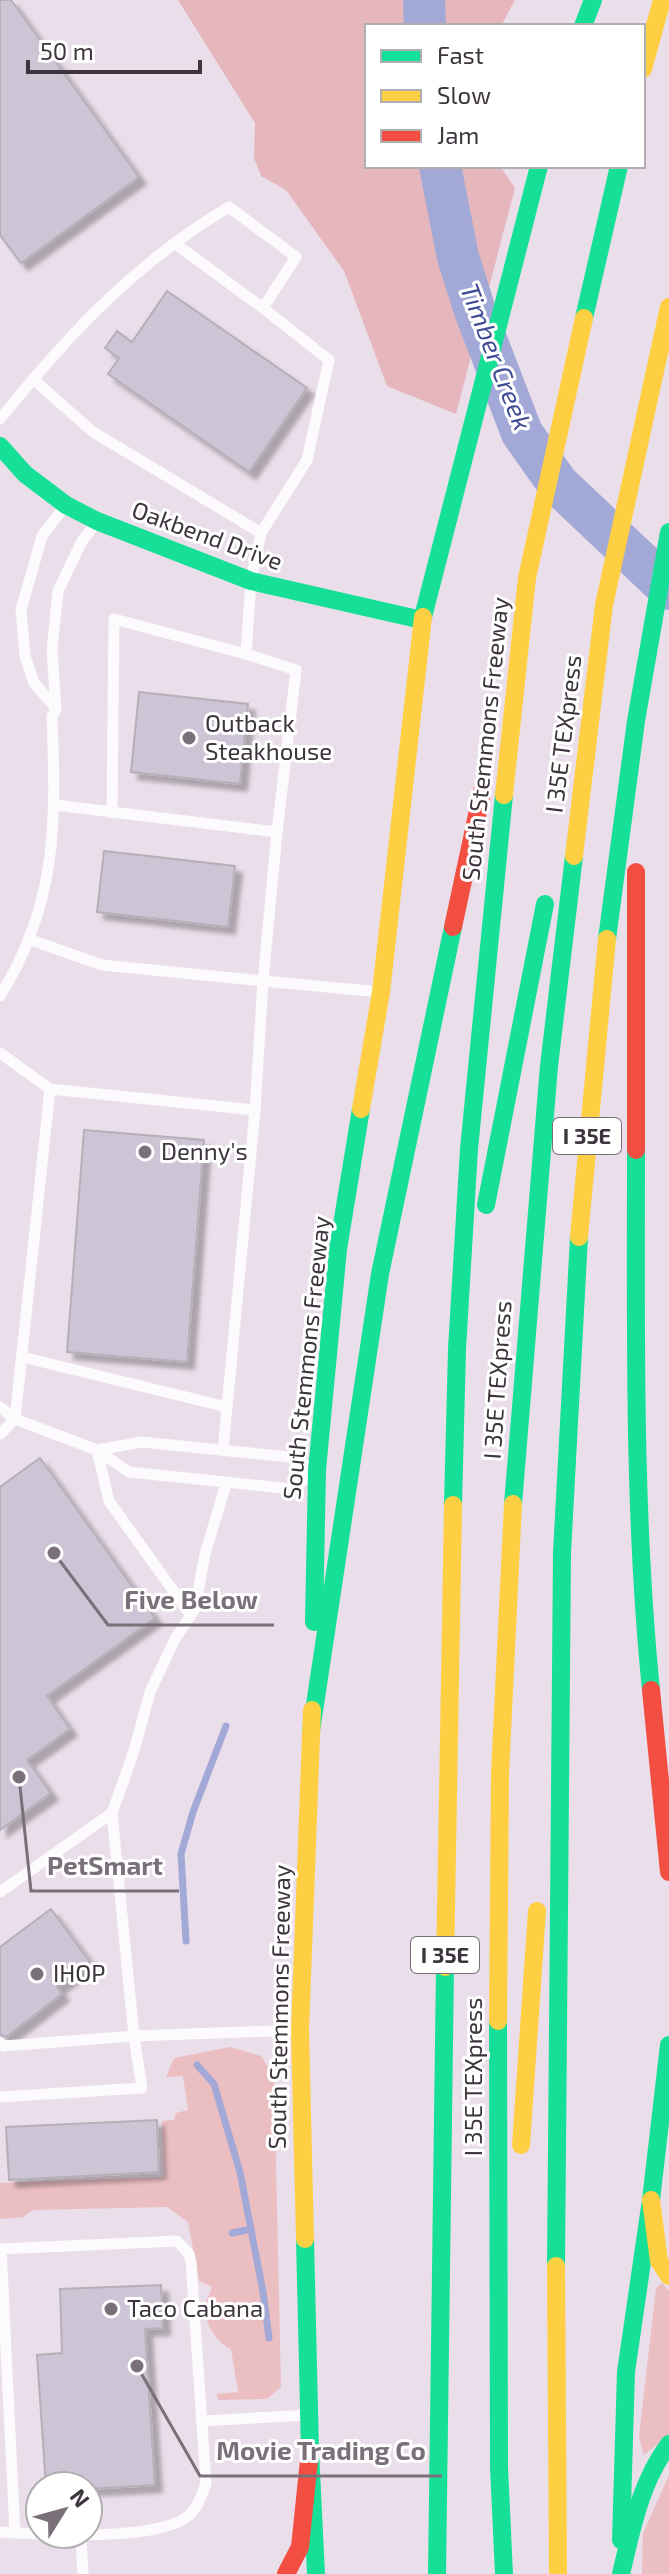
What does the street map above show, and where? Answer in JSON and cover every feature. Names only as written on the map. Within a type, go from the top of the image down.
[{"type":"main road","points":[[584,24],[593,0]]},
{"type":"main road","points":[[645,62],[662,0]]},
{"type":"main road","name":"South Stemmons Freeway","points":[[316,2574],[300,2030],[317,1470],[338,1249],[381,992],[422,620],[538,168]]},
{"type":"main road","name":"South Stemmons Freeway","points":[[439,2569],[450,1595],[457,1349],[469,1149],[483,982],[527,578],[619,168]]},
{"type":"main road","name":"I 35E TEXpress","points":[[499,2467],[500,1789],[510,1547],[549,1066],[604,605],[669,307]]},
{"type":"main road","name":"Oakbend Drive","points":[[0,446],[25,474],[66,505],[97,521],[251,581],[422,620]]},
{"type":"main road","name":"I 35E","points":[[558,2574],[556,2250],[562,1553],[576,1272],[601,983],[636,721],[669,532]]},
{"type":"main road","points":[[491,748],[527,578]]},
{"type":"main road","points":[[558,837],[604,605]]},
{"type":"main road","points":[[636,721],[636,1428],[645,1633],[669,1872]]},
{"type":"main road","points":[[311,1731],[380,1274],[485,779]]},
{"type":"main road","points":[[457,1349],[549,884]]},
{"type":"main road","points":[[541,1852],[562,1553]]},
{"type":"main road","points":[[520,2167],[538,1900]]},
{"type":"main road","points":[[621,2574],[626,2372],[669,2045]]},
{"type":"main road","points":[[651,2200],[659,2261],[669,2276]]},
{"type":"main road","points":[[504,2574],[499,2467],[516,2215]]},
{"type":"main road","points":[[621,2574],[640,2494],[659,2455],[669,2444]]},
{"type":"main road","points":[[286,2574],[300,2547],[310,2451]]},
{"type":"lane","points":[[0,419],[104,300],[195,227],[229,207],[296,257],[263,308]]},
{"type":"lane","points":[[174,243],[329,360],[307,460],[261,533],[251,581],[246,654]]},
{"type":"lane","points":[[33,379],[93,432],[261,533]]},
{"type":"lane","points":[[56,709],[34,683],[29,670],[21,610],[42,536],[66,505]]},
{"type":"lane","points":[[0,996],[31,940],[48,871],[55,805],[52,716],[56,709],[52,650],[58,591],[82,541],[97,521]]},
{"type":"lane","points":[[112,813],[114,619],[296,670],[263,981],[255,1110],[223,1450]]},
{"type":"lane","points":[[55,805],[277,832]]},
{"type":"lane","points":[[31,940],[102,965],[381,992]]},
{"type":"lane","points":[[0,1053],[50,1089],[255,1110]]},
{"type":"lane","points":[[0,1434],[15,1419],[50,1089]]},
{"type":"lane","points":[[22,1357],[227,1407]]},
{"type":"lane","points":[[0,1407],[15,1419],[97,1450],[129,1472],[292,1489],[317,1470],[289,1457],[142,1442],[97,1450]]},
{"type":"lane","points":[[97,1450],[109,1501],[190,1614]]},
{"type":"lane","points":[[0,2097],[142,2088],[112,1813],[134,1751],[150,1692],[195,1609],[205,1554],[226,1484]]},
{"type":"lane","points":[[0,1892],[112,1813]]},
{"type":"lane","points":[[0,2043],[4,2046],[134,2036],[300,2030]]},
{"type":"lane","points":[[15,2533],[1,2249],[177,2241],[189,2254],[191,2262],[206,2483],[189,2515],[177,2522],[104,2535]]},
{"type":"lane","points":[[202,2421],[309,2415]]},
{"type":"lane","points":[[0,2532],[24,2533]]},
{"type":"lane","points":[[82,2550],[83,2574]]},
{"type":"shaded area","points":[[178,0],[515,0],[502,24],[365,24],[365,168],[501,168],[515,188],[456,414],[387,386],[344,271],[286,190],[261,176],[254,158],[255,123]]},
{"type":"shaded area","points":[[230,2047],[261,2056],[274,2076],[281,2387],[267,2399],[219,2400],[216,2394],[238,2392],[231,2349],[216,2338],[209,2326],[205,2306],[212,2287],[199,2281],[188,2222],[167,2207],[33,2210],[23,2217],[0,2219],[0,2183],[164,2177],[162,2121],[174,2120],[176,2113],[188,2110],[183,2076],[166,2077],[174,2058]]},
{"type":"shaded area","points":[[662,2283],[669,2291],[669,2435],[644,2455],[639,2437],[656,2288]]},
{"type":"shaded area","points":[[669,2475],[669,2574],[642,2574],[643,2533]]},
{"type":"building","points":[[0,0],[11,0],[139,177],[21,263],[0,235]]},
{"type":"building","points":[[167,291],[307,388],[249,472],[108,374],[119,358],[105,348],[117,331],[132,342]]},
{"type":"building","name":"Outback Steakhouse","points":[[139,692],[248,704],[240,784],[131,772]]},
{"type":"building","points":[[104,851],[235,866],[228,927],[97,912]]},
{"type":"building","points":[[84,1130],[204,1140],[187,1362],[67,1352]]},
{"type":"building","points":[[40,1458],[155,1618],[47,1696],[70,1729],[27,1760],[51,1793],[0,1830],[0,1487]]},
{"type":"building","name":"IHOP","points":[[51,1909],[90,1962],[57,1987],[62,1994],[6,2037],[0,2035],[0,1947]]},
{"type":"building","points":[[157,2120],[159,2172],[9,2180],[6,2127]]},
{"type":"building","points":[[161,2285],[163,2328],[145,2329],[155,2485],[104,2488],[104,2470],[45,2470],[37,2355],[62,2353],[60,2289]]},
{"type":"waterway","name":"Timber Creek","points":[[424,0],[425,24]]},
{"type":"waterway","name":"Timber Creek","points":[[440,168],[458,257],[475,311],[522,433],[558,484],[669,589]]},
{"type":"waterway","points":[[186,1941],[181,1854],[193,1812],[226,1726]]},
{"type":"waterway","points":[[197,2065],[214,2084],[240,2172],[269,2338]]},
{"type":"waterway","points":[[232,2233],[251,2229]]},
{"type":"traffic: fast","points":[[584,24],[593,0]]},
{"type":"traffic: fast","points":[[423,617],[538,168]]},
{"type":"traffic: fast","points":[[584,318],[619,168]]},
{"type":"traffic: fast","points":[[0,446],[25,474],[66,505],[97,521],[251,581],[422,620]]},
{"type":"traffic: fast","points":[[607,939],[636,721],[669,532]]},
{"type":"traffic: fast","points":[[453,1505],[457,1349],[469,1149],[504,795]]},
{"type":"traffic: fast","points":[[513,1504],[549,1066],[574,856]]},
{"type":"traffic: fast","points":[[486,1205],[545,904]]},
{"type":"traffic: fast","points":[[311,1731],[380,1274],[453,927]]},
{"type":"traffic: fast","points":[[314,1622],[317,1470],[338,1249],[361,1109]]},
{"type":"traffic: fast","points":[[636,1150],[638,1488],[651,1690]]},
{"type":"traffic: fast","points":[[556,2266],[562,1553],[579,1237]]},
{"type":"traffic: fast","points":[[437,2574],[445,1967]]},
{"type":"traffic: fast","points":[[498,2021],[499,2467],[504,2574]]},
{"type":"traffic: fast","points":[[621,2540],[626,2372],[669,2045]]},
{"type":"traffic: fast","points":[[305,2239],[316,2574]]},
{"type":"traffic: fast","points":[[621,2574],[644,2490],[669,2444]]},
{"type":"traffic: slow","points":[[645,62],[662,0]]},
{"type":"traffic: slow","points":[[574,856],[604,605],[669,307]]},
{"type":"traffic: slow","points":[[504,795],[527,578],[584,318]]},
{"type":"traffic: slow","points":[[361,1109],[381,992],[423,617]]},
{"type":"traffic: slow","points":[[579,1237],[607,939]]},
{"type":"traffic: slow","points":[[498,2021],[500,1774],[513,1504]]},
{"type":"traffic: slow","points":[[445,1967],[453,1505]]},
{"type":"traffic: slow","points":[[305,2239],[300,2030],[312,1710]]},
{"type":"traffic: slow","points":[[521,2145],[537,1911]]},
{"type":"traffic: slow","points":[[651,2200],[659,2261],[669,2276]]},
{"type":"traffic: slow","points":[[556,2266],[558,2574]]},
{"type":"traffic: jam","points":[[453,927],[482,792]]},
{"type":"traffic: jam","points":[[636,872],[636,1150]]},
{"type":"traffic: jam","points":[[651,1690],[669,1872]]},
{"type":"traffic: jam","points":[[286,2574],[300,2547],[310,2451]]},
{"type":"place","name":"Outback Steakhouse","points":[[189,738]]},
{"type":"place","name":"Denny's","points":[[145,1152]]},
{"type":"place","name":"Five Below","points":[[54,1553]]},
{"type":"place","name":"PetSmart","points":[[19,1777]]},
{"type":"place","name":"IHOP","points":[[37,1974]]},
{"type":"place","name":"Taco Cabana","points":[[111,2309]]},
{"type":"place","name":"Movie Trading Co","points":[[137,2366]]}]
